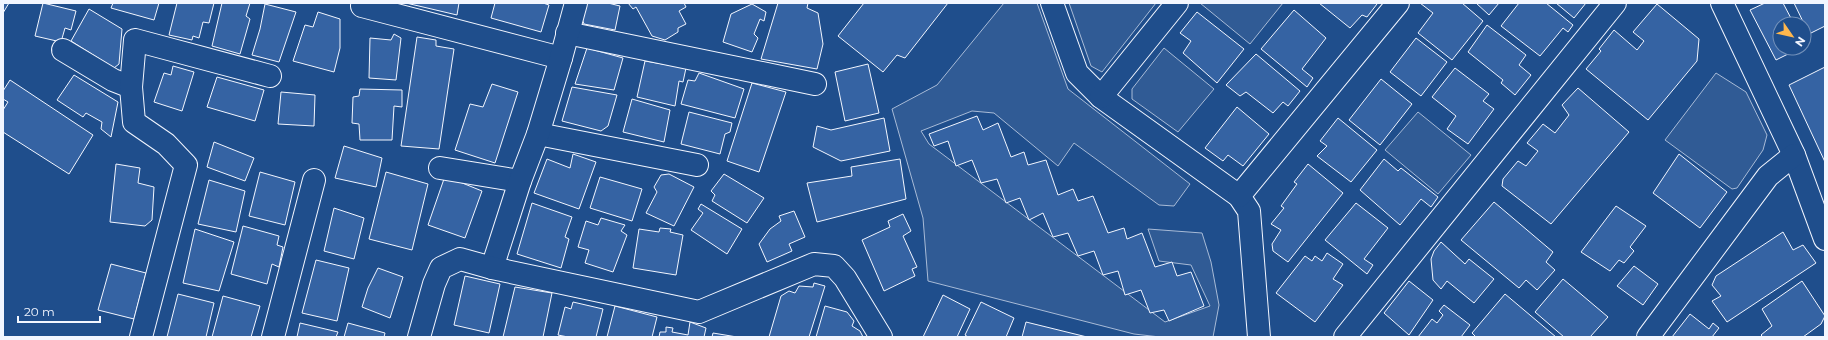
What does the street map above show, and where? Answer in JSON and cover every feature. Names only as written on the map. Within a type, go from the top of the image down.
[{"type":"street","points":[[363,3],[362,6],[561,58]]},
{"type":"street","points":[[492,268],[520,181],[538,134],[576,3]]},
{"type":"street","points":[[1052,3],[1077,73],[1101,97],[1239,196],[1249,211],[1259,337]]},
{"type":"street","points":[[1101,97],[1177,3]]},
{"type":"street","points":[[1239,196],[1398,3]]},
{"type":"street","points":[[1344,337],[1615,3]]},
{"type":"street","points":[[1722,3],[1794,155],[1825,240]]},
{"type":"street","points":[[567,33],[814,84]]},
{"type":"street","points":[[141,337],[186,165],[166,144],[134,122],[131,87],[135,40],[270,76]]},
{"type":"street","points":[[63,50],[113,80],[131,87]]},
{"type":"street","points":[[538,134],[697,165]]},
{"type":"street","points":[[1648,337],[1768,176],[1794,155]]},
{"type":"street","points":[[440,168],[520,181]]},
{"type":"street","points":[[273,337],[314,180]]},
{"type":"street","points":[[419,337],[434,284],[441,268],[460,259],[492,268],[699,312],[814,264],[834,266],[845,278],[881,337]]},
{"type":"shaded area","points":[[1004,3],[1037,3],[1068,89],[1190,184],[1174,206],[1159,205],[1074,143],[1058,166],[994,113],[972,111],[921,131],[929,144],[1165,322],[1210,306],[1191,265],[1159,261],[1148,229],[1202,233],[1211,262],[1219,305],[1213,337],[1160,337],[1134,334],[928,281],[923,218],[892,109],[937,85]]},
{"type":"shaded area","points":[[1069,3],[1156,3],[1102,72],[1091,66]]},
{"type":"shaded area","points":[[1200,3],[1283,3],[1250,44]]},
{"type":"shaded area","points":[[1164,48],[1214,89],[1178,132],[1132,99],[1132,89]]},
{"type":"shaded area","points":[[1716,73],[1746,92],[1767,135],[1763,150],[1737,188],[1732,189],[1665,140]]},
{"type":"shaded area","points":[[1418,112],[1471,155],[1438,194],[1385,150]]},
{"type":"building","points":[[3,3],[9,3],[3,13]]},
{"type":"building","points":[[43,3],[76,11],[71,30],[65,28],[61,42],[35,36]]},
{"type":"building","points":[[113,3],[159,3],[154,20],[111,8]]},
{"type":"building","points":[[177,3],[214,3],[209,23],[203,22],[199,38],[193,36],[192,40],[169,35]]},
{"type":"building","points":[[222,3],[250,3],[246,16],[250,19],[240,54],[212,46]]},
{"type":"building","points":[[406,3],[459,3],[457,15]]},
{"type":"building","points":[[495,3],[543,3],[549,5],[541,32],[491,18]]},
{"type":"building","points":[[585,3],[608,3],[620,6],[615,30],[584,24],[582,19]]},
{"type":"building","points":[[628,3],[684,3],[686,7],[679,11],[686,24],[678,28],[678,32],[665,40],[652,36],[636,7],[633,9]]},
{"type":"building","points":[[778,3],[808,3],[807,8],[818,13],[823,44],[817,69],[761,59]]},
{"type":"building","points":[[864,3],[948,3],[905,58],[897,55],[883,72],[838,36]]},
{"type":"building","points":[[1319,3],[1377,4],[1367,17],[1362,15],[1350,28]]},
{"type":"building","points":[[1420,3],[1462,3],[1483,21],[1452,60],[1418,33],[1433,13]]},
{"type":"building","points":[[1476,3],[1499,3],[1489,15]]},
{"type":"building","points":[[1519,3],[1546,3],[1573,25],[1568,32],[1563,28],[1540,56],[1501,26]]},
{"type":"building","points":[[1556,3],[1586,3],[1574,18]]},
{"type":"building","points":[[1765,3],[1783,3],[1790,16],[1772,16],[1772,52],[1750,10]]},
{"type":"building","points":[[1794,3],[1825,3],[1825,26],[1812,32],[1812,16],[1800,16]]},
{"type":"building","points":[[265,4],[296,12],[279,62],[252,55],[260,29]]},
{"type":"building","points":[[752,4],[766,12],[764,21],[760,19],[754,34],[758,38],[752,52],[723,42],[731,14]]},
{"type":"building","points":[[1657,4],[1699,39],[1697,61],[1648,120],[1586,69],[1601,51],[1599,49],[1614,30],[1637,50],[1644,41],[1633,32]]},
{"type":"building","points":[[89,9],[122,29],[119,64],[114,68],[71,41]]},
{"type":"building","points":[[1294,10],[1326,38],[1302,69],[1313,78],[1307,87],[1261,49]]},
{"type":"building","points":[[318,12],[340,19],[340,48],[334,72],[293,61],[305,25],[313,27]]},
{"type":"building","points":[[1197,12],[1244,49],[1217,83],[1183,53],[1191,41],[1180,33]]},
{"type":"building","points":[[1487,25],[1526,55],[1519,65],[1531,75],[1515,95],[1501,83],[1503,80],[1468,52]]},
{"type":"building","points":[[394,34],[401,38],[396,80],[369,78],[370,38],[391,40]]},
{"type":"building","points":[[417,37],[436,40],[436,46],[454,49],[439,149],[401,146]]},
{"type":"building","points":[[1416,38],[1447,62],[1421,96],[1390,72]]},
{"type":"building","points":[[587,48],[623,58],[614,90],[575,84]]},
{"type":"building","points":[[1256,54],[1300,91],[1288,106],[1283,102],[1273,113],[1246,92],[1240,96],[1226,85]]},
{"type":"building","points":[[1774,56],[1784,56],[1776,60]]},
{"type":"building","points":[[645,61],[686,68],[683,82],[679,81],[675,106],[637,97]]},
{"type":"building","points":[[868,64],[879,113],[845,121],[835,72]]},
{"type":"building","points":[[173,66],[194,72],[182,111],[154,102],[164,73],[171,75]]},
{"type":"building","points":[[1825,67],[1825,162],[1789,85]]},
{"type":"building","points":[[1455,68],[1489,94],[1483,101],[1494,109],[1468,144],[1447,129],[1456,116],[1432,97]]},
{"type":"building","points":[[699,73],[744,89],[735,118],[681,104],[688,80],[695,81]]},
{"type":"building","points":[[74,75],[118,102],[111,137],[101,129],[102,122],[86,113],[83,117],[57,100]]},
{"type":"building","points":[[217,77],[264,90],[255,121],[207,107]]},
{"type":"building","points":[[1381,79],[1412,104],[1380,145],[1349,120]]},
{"type":"building","points":[[10,80],[93,135],[69,174],[3,132],[3,110],[8,102],[3,99],[3,91]]},
{"type":"building","points":[[752,83],[786,92],[759,172],[727,161]]},
{"type":"building","points":[[492,84],[518,92],[495,163],[455,150],[470,104],[483,107]]},
{"type":"building","points":[[572,87],[617,95],[608,126],[601,131],[562,121]]},
{"type":"building","points":[[1578,88],[1629,132],[1551,224],[1502,186],[1503,179],[1518,161],[1526,166],[1538,151],[1527,143],[1543,124],[1555,133],[1569,115],[1562,105]]},
{"type":"building","points":[[360,89],[402,90],[402,107],[394,106],[392,140],[360,140],[359,124],[352,123],[353,97],[359,96]]},
{"type":"building","points":[[281,92],[315,95],[314,126],[278,124]]},
{"type":"building","points":[[632,99],[670,110],[664,142],[623,132]]},
{"type":"building","points":[[1237,107],[1269,134],[1243,166],[1228,155],[1223,161],[1205,148]]},
{"type":"building","points":[[689,112],[732,123],[730,132],[725,134],[720,154],[681,144]]},
{"type":"building","points":[[977,116],[983,130],[998,123],[1011,157],[1024,152],[1028,165],[1046,160],[1058,195],[1073,189],[1078,201],[1093,196],[1108,233],[1124,228],[1127,239],[1142,233],[1155,267],[1172,262],[1177,276],[1191,272],[1204,306],[1169,321],[1164,310],[1150,313],[1141,290],[1125,295],[1118,271],[1103,275],[1094,251],[1078,256],[1068,233],[1053,237],[1043,213],[1029,220],[1020,198],[1006,203],[997,179],[981,183],[972,160],[956,166],[948,141],[934,146],[929,134]]},
{"type":"building","points":[[884,118],[890,151],[841,161],[813,147],[817,126],[831,130]]},
{"type":"building","points":[[1338,118],[1377,150],[1351,182],[1317,156],[1327,146],[1320,141]]},
{"type":"building","points":[[214,142],[254,158],[245,181],[207,167]]},
{"type":"building","points":[[344,146],[382,158],[376,187],[335,178]]},
{"type":"building","points":[[573,154],[596,162],[579,209],[534,193],[547,159],[570,168]]},
{"type":"building","points":[[1679,154],[1727,192],[1700,228],[1653,193]]},
{"type":"building","points":[[900,159],[906,199],[817,222],[807,183],[852,176],[851,167]]},
{"type":"building","points":[[1384,159],[1398,171],[1401,168],[1438,197],[1431,207],[1421,199],[1400,225],[1360,190]]},
{"type":"building","points":[[116,164],[140,168],[138,183],[154,187],[152,220],[145,226],[110,222]]},
{"type":"building","points":[[1308,164],[1343,193],[1288,262],[1273,251],[1272,244],[1281,230],[1271,224],[1284,208],[1281,206],[1297,184],[1294,182]]},
{"type":"building","points":[[260,172],[295,182],[285,225],[249,216]]},
{"type":"building","points":[[386,172],[428,184],[412,250],[369,239]]},
{"type":"building","points":[[669,174],[694,187],[674,226],[646,213],[657,192],[654,187],[661,175]]},
{"type":"building","points":[[724,174],[764,198],[747,223],[712,201],[715,195],[711,191]]},
{"type":"building","points":[[445,176],[482,191],[465,238],[428,225]]},
{"type":"building","points":[[600,177],[642,189],[632,221],[590,208]]},
{"type":"building","points":[[209,180],[245,191],[236,232],[198,224]]},
{"type":"building","points":[[1494,202],[1553,252],[1546,262],[1555,270],[1537,290],[1526,280],[1519,288],[1461,240]]},
{"type":"building","points":[[532,203],[572,217],[565,237],[569,239],[561,268],[517,254]]},
{"type":"building","points":[[1356,203],[1388,228],[1364,259],[1373,265],[1367,274],[1325,240]]},
{"type":"building","points":[[701,204],[742,229],[727,254],[691,230],[703,213],[698,209]]},
{"type":"building","points":[[1616,206],[1646,226],[1630,247],[1634,251],[1624,263],[1619,260],[1610,271],[1581,252]]},
{"type":"building","points":[[334,208],[364,218],[354,259],[324,251]]},
{"type":"building","points":[[794,211],[805,237],[789,244],[792,251],[767,262],[759,244],[770,229],[781,221],[779,216]]},
{"type":"building","points":[[903,214],[911,231],[903,236],[917,267],[912,269],[915,276],[884,291],[862,240],[890,227],[888,221]]},
{"type":"building","points":[[601,218],[625,225],[621,231],[627,235],[613,272],[585,263],[589,250],[578,247],[586,221],[598,225]]},
{"type":"building","points":[[243,226],[279,236],[277,245],[283,247],[279,267],[272,264],[267,284],[231,274]]},
{"type":"building","points":[[660,228],[671,229],[670,232],[683,235],[676,275],[633,268],[639,229],[659,232]]},
{"type":"building","points":[[195,229],[234,242],[219,291],[183,283]]},
{"type":"building","points":[[1783,232],[1793,250],[1803,245],[1816,263],[1727,322],[1712,301],[1721,296],[1712,285],[1716,276]]},
{"type":"building","points":[[1441,242],[1465,264],[1469,259],[1494,279],[1474,303],[1447,281],[1441,289],[1433,280],[1431,259],[1434,251]]},
{"type":"building","points":[[1327,253],[1343,264],[1333,279],[1343,285],[1315,322],[1276,293],[1305,256],[1312,261],[1315,256],[1322,261]]},
{"type":"building","points":[[316,260],[349,268],[337,321],[302,313]]},
{"type":"building","points":[[111,264],[146,273],[134,319],[98,310]]},
{"type":"building","points":[[1634,266],[1658,284],[1643,305],[1617,286]]},
{"type":"building","points":[[378,268],[403,277],[390,318],[362,307],[368,288]]},
{"type":"building","points":[[465,276],[500,284],[489,333],[454,325]]},
{"type":"building","points":[[1563,279],[1608,317],[1590,337],[1564,337],[1535,312]]},
{"type":"building","points":[[1409,281],[1433,300],[1409,335],[1384,313]]},
{"type":"building","points":[[1802,281],[1825,316],[1821,324],[1803,337],[1763,337],[1761,335],[1772,326],[1762,309]]},
{"type":"building","points":[[814,283],[825,286],[809,337],[769,337],[781,296],[789,291],[795,293],[799,286],[813,287]]},
{"type":"building","points":[[515,287],[552,293],[543,337],[503,337]]},
{"type":"building","points":[[178,294],[214,303],[206,337],[167,337]]},
{"type":"building","points":[[1505,294],[1556,337],[1476,337],[1472,333]]},
{"type":"building","points":[[943,295],[970,309],[957,337],[923,337]]},
{"type":"building","points":[[223,296],[260,306],[251,337],[212,337]]},
{"type":"building","points":[[573,302],[603,309],[596,337],[568,337],[558,335],[565,307],[571,309]]},
{"type":"building","points":[[981,302],[1014,318],[1006,337],[968,337],[965,335]]},
{"type":"building","points":[[1444,305],[1470,325],[1461,337],[1418,337],[1432,319],[1437,323],[1443,315],[1439,311]]},
{"type":"building","points":[[615,306],[657,317],[652,337],[607,337]]},
{"type":"building","points":[[825,306],[847,312],[854,321],[852,326],[860,331],[863,337],[816,337]]},
{"type":"building","points":[[1690,314],[1709,329],[1713,323],[1719,328],[1712,337],[1672,337]]},
{"type":"building","points":[[690,322],[706,328],[704,337],[659,337],[660,332],[666,332],[666,327],[673,328],[672,332],[688,335]]},
{"type":"building","points":[[1026,322],[1087,337],[1022,337]]},
{"type":"building","points":[[300,323],[338,332],[336,337],[297,337]]},
{"type":"building","points":[[348,323],[385,333],[384,337],[344,337]]},
{"type":"building","points":[[713,333],[737,337],[712,337]]}]
